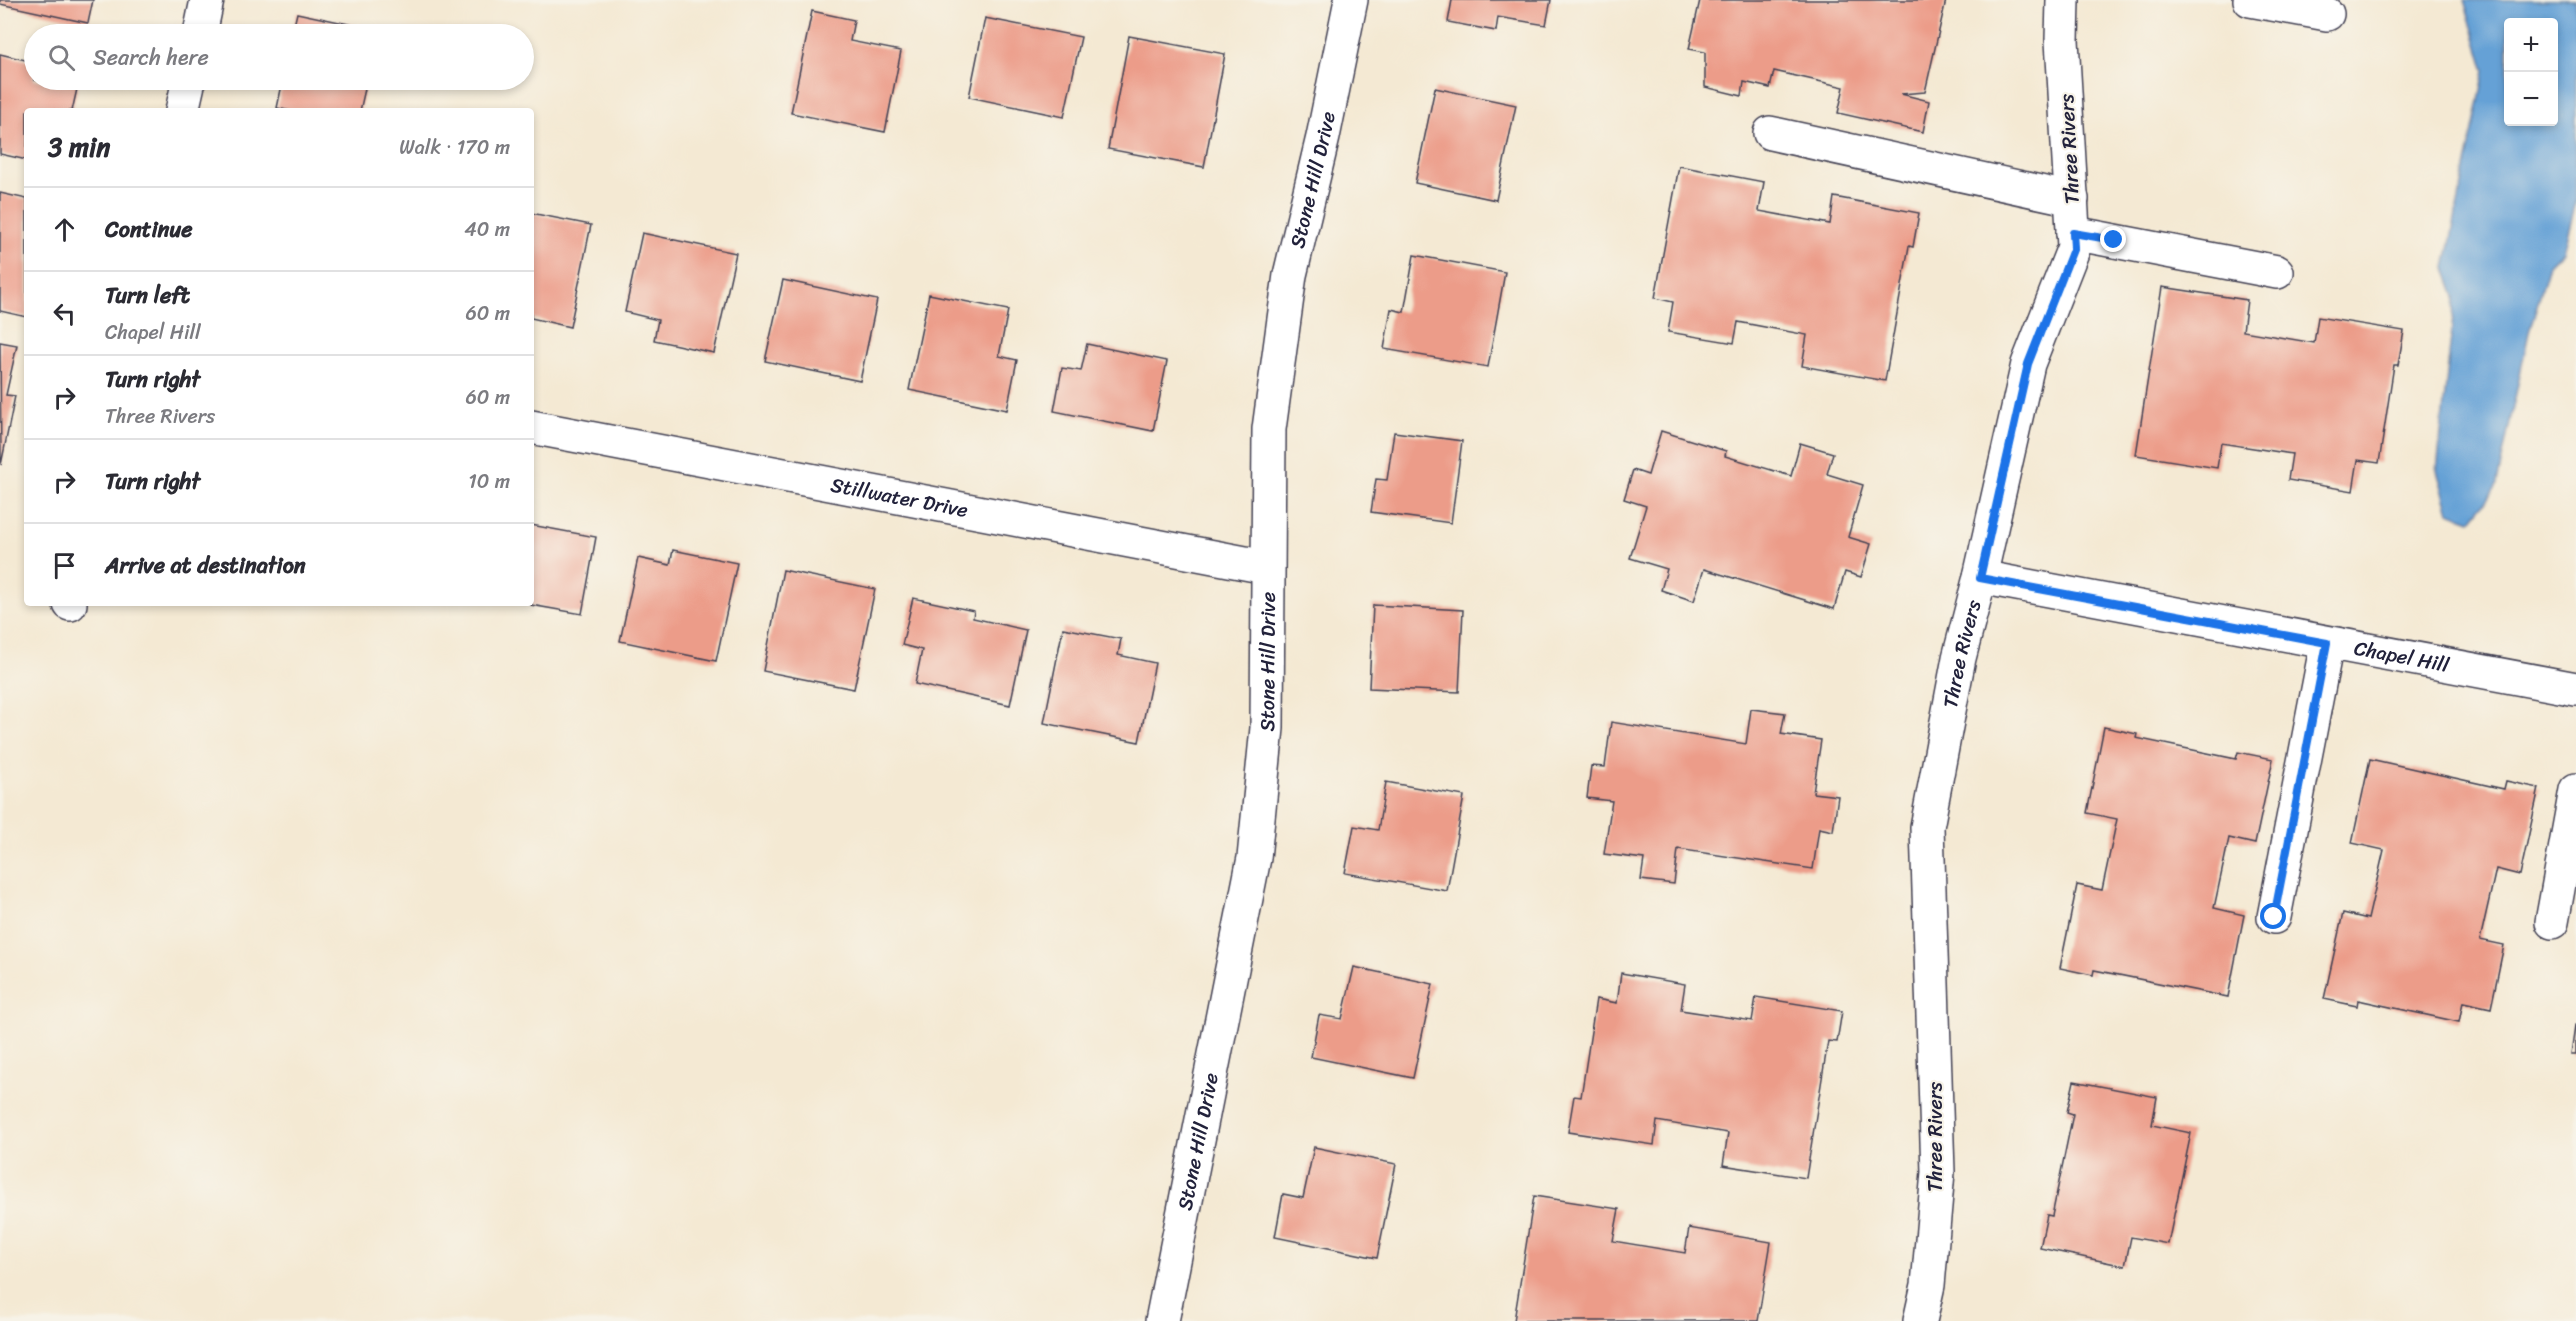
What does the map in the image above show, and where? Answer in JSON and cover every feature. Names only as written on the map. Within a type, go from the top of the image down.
[{"type":"street","points":[[202,24],[207,0]]},
{"type":"street","name":"Stone Hill Drive","points":[[1162,1321],[1254,858],[1267,728],[1266,567],[1269,429],[1290,275],[1323,137],[1351,0]]},
{"type":"street","name":"Three Rivers","points":[[1920,1321],[1928,1284],[1938,1172],[1927,827],[1959,657],[1980,578],[2028,364],[2074,247],[2062,40],[2063,0]]},
{"type":"street","points":[[2250,0],[2326,14]]},
{"type":"street","points":[[183,108],[187,90]]},
{"type":"street","points":[[1770,133],[2072,199]]},
{"type":"street","points":[[2073,233],[2277,272]]},
{"type":"street","name":"Stillwater Drive","points":[[534,428],[1266,567]]},
{"type":"street","name":"Chapel Hill","points":[[1980,578],[2576,689]]},
{"type":"street","points":[[2274,917],[2327,643]]},
{"type":"street","points":[[2552,922],[2576,790]]},
{"type":"water","points":[[2464,0],[2576,0],[2576,202],[2563,251],[2549,265],[2529,332],[2496,488],[2471,520],[2449,512],[2437,471],[2455,297],[2445,268],[2485,71]]},
{"type":"building","points":[[0,0],[93,0],[88,23],[0,4]]},
{"type":"building","points":[[1452,0],[1551,0],[1546,25],[1498,17],[1496,31],[1448,22]]},
{"type":"building","points":[[1700,0],[1946,0],[1925,92],[1901,94],[1929,101],[1923,132],[1838,113],[1844,87],[1774,71],[1770,88],[1744,82],[1742,96],[1705,87],[1705,52],[1689,49]]},
{"type":"building","points":[[812,11],[854,20],[850,41],[901,51],[885,132],[791,113]]},
{"type":"building","points":[[297,13],[349,24],[294,24]]},
{"type":"building","points":[[985,18],[1081,37],[1064,117],[969,97]]},
{"type":"building","points":[[1129,36],[1225,54],[1204,167],[1108,149]]},
{"type":"building","points":[[0,54],[24,60],[24,90],[77,90],[73,108],[24,108],[24,159],[0,154]]},
{"type":"building","points":[[1435,88],[1516,105],[1496,200],[1415,183]]},
{"type":"building","points":[[281,90],[365,90],[361,108],[277,108]]},
{"type":"building","points":[[1679,166],[1764,182],[1759,211],[1830,224],[1834,197],[1919,213],[1913,247],[1909,246],[1885,381],[1802,366],[1807,335],[1738,322],[1734,343],[1668,332],[1673,302],[1655,298]]},
{"type":"building","points":[[0,193],[24,198],[24,316],[0,311]]},
{"type":"building","points":[[534,214],[591,225],[570,327],[534,319]]},
{"type":"building","points":[[642,233],[736,253],[714,353],[654,340],[658,320],[625,312]]},
{"type":"building","points":[[1414,255],[1505,272],[1488,367],[1384,349],[1391,309],[1404,312]]},
{"type":"building","points":[[783,280],[877,300],[860,381],[765,361]]},
{"type":"building","points":[[2162,287],[2247,300],[2243,331],[2314,343],[2318,317],[2404,331],[2398,365],[2394,365],[2379,463],[2358,460],[2353,491],[2288,480],[2292,454],[2221,443],[2217,468],[2136,455]]},
{"type":"building","points":[[929,294],[1008,310],[999,356],[1017,360],[1007,410],[909,390]]},
{"type":"building","points":[[0,342],[17,345],[6,395],[15,396],[1,465]]},
{"type":"building","points":[[1087,344],[1167,361],[1153,431],[1054,411],[1062,368],[1081,371]]},
{"type":"building","points":[[1661,431],[1726,451],[1725,456],[1791,476],[1800,443],[1833,453],[1827,474],[1863,485],[1848,537],[1871,544],[1861,577],[1845,572],[1834,609],[1704,569],[1694,601],[1661,590],[1667,569],[1630,558],[1646,506],[1624,499],[1633,470],[1648,475]]},
{"type":"building","points":[[1394,432],[1462,441],[1451,523],[1371,512],[1376,479],[1387,480]]},
{"type":"building","points":[[534,526],[596,537],[582,614],[534,606]]},
{"type":"building","points":[[673,550],[737,563],[716,661],[620,641],[638,558],[670,565]]},
{"type":"building","points":[[783,570],[875,589],[854,689],[763,671]]},
{"type":"building","points":[[913,598],[974,611],[973,618],[1026,630],[1010,705],[915,684],[922,650],[902,645]]},
{"type":"building","points":[[1373,605],[1463,610],[1459,692],[1369,688]]},
{"type":"building","points":[[1063,628],[1121,639],[1118,655],[1155,663],[1139,742],[1044,723]]},
{"type":"building","points":[[1751,709],[1785,713],[1781,734],[1821,740],[1813,793],[1838,796],[1833,831],[1819,828],[1813,869],[1678,849],[1674,884],[1641,880],[1644,859],[1604,854],[1612,801],[1587,798],[1591,766],[1605,767],[1611,722],[1746,744]]},
{"type":"building","points":[[2104,727],[2137,734],[2136,738],[2236,759],[2238,752],[2273,759],[2255,844],[2229,838],[2214,908],[2244,915],[2228,997],[2094,970],[2093,975],[2060,968],[2077,885],[2102,890],[2117,819],[2087,813]]},
{"type":"building","points":[[2370,759],[2504,789],[2506,781],[2539,788],[2520,875],[2496,869],[2480,940],[2504,945],[2491,1008],[2463,1002],[2459,1022],[2358,1000],[2357,1006],[2324,999],[2343,913],[2368,919],[2384,850],[2352,843]]},
{"type":"building","points":[[1386,782],[1464,796],[1447,891],[1345,873],[1354,826],[1378,830]]},
{"type":"building","points":[[1354,967],[1433,984],[1413,1078],[1311,1057],[1319,1015],[1342,1019]]},
{"type":"building","points":[[1621,973],[1685,984],[1681,1010],[1752,1021],[1756,997],[1842,1011],[1837,1042],[1828,1041],[1806,1178],[1723,1165],[1728,1133],[1657,1121],[1654,1145],[1568,1132],[1574,1096],[1581,1097],[1596,999],[1617,1003]]},
{"type":"building","points":[[2575,1025],[2576,1054],[2571,1054]]},
{"type":"building","points":[[2074,1081],[2157,1097],[2152,1125],[2191,1133],[2168,1244],[2131,1237],[2125,1266],[2040,1248],[2047,1215],[2052,1216],[2073,1114],[2067,1112]]},
{"type":"building","points":[[1314,1147],[1396,1164],[1377,1258],[1275,1237],[1283,1194],[1303,1198]]},
{"type":"building","points":[[1534,1196],[1619,1209],[1613,1241],[1685,1253],[1689,1228],[1771,1242],[1758,1321],[1514,1321]]},
{"type":"route","points":[[2114,240],[2073,233],[2074,247],[2028,364],[1980,578],[2327,643],[2274,917]]}]
